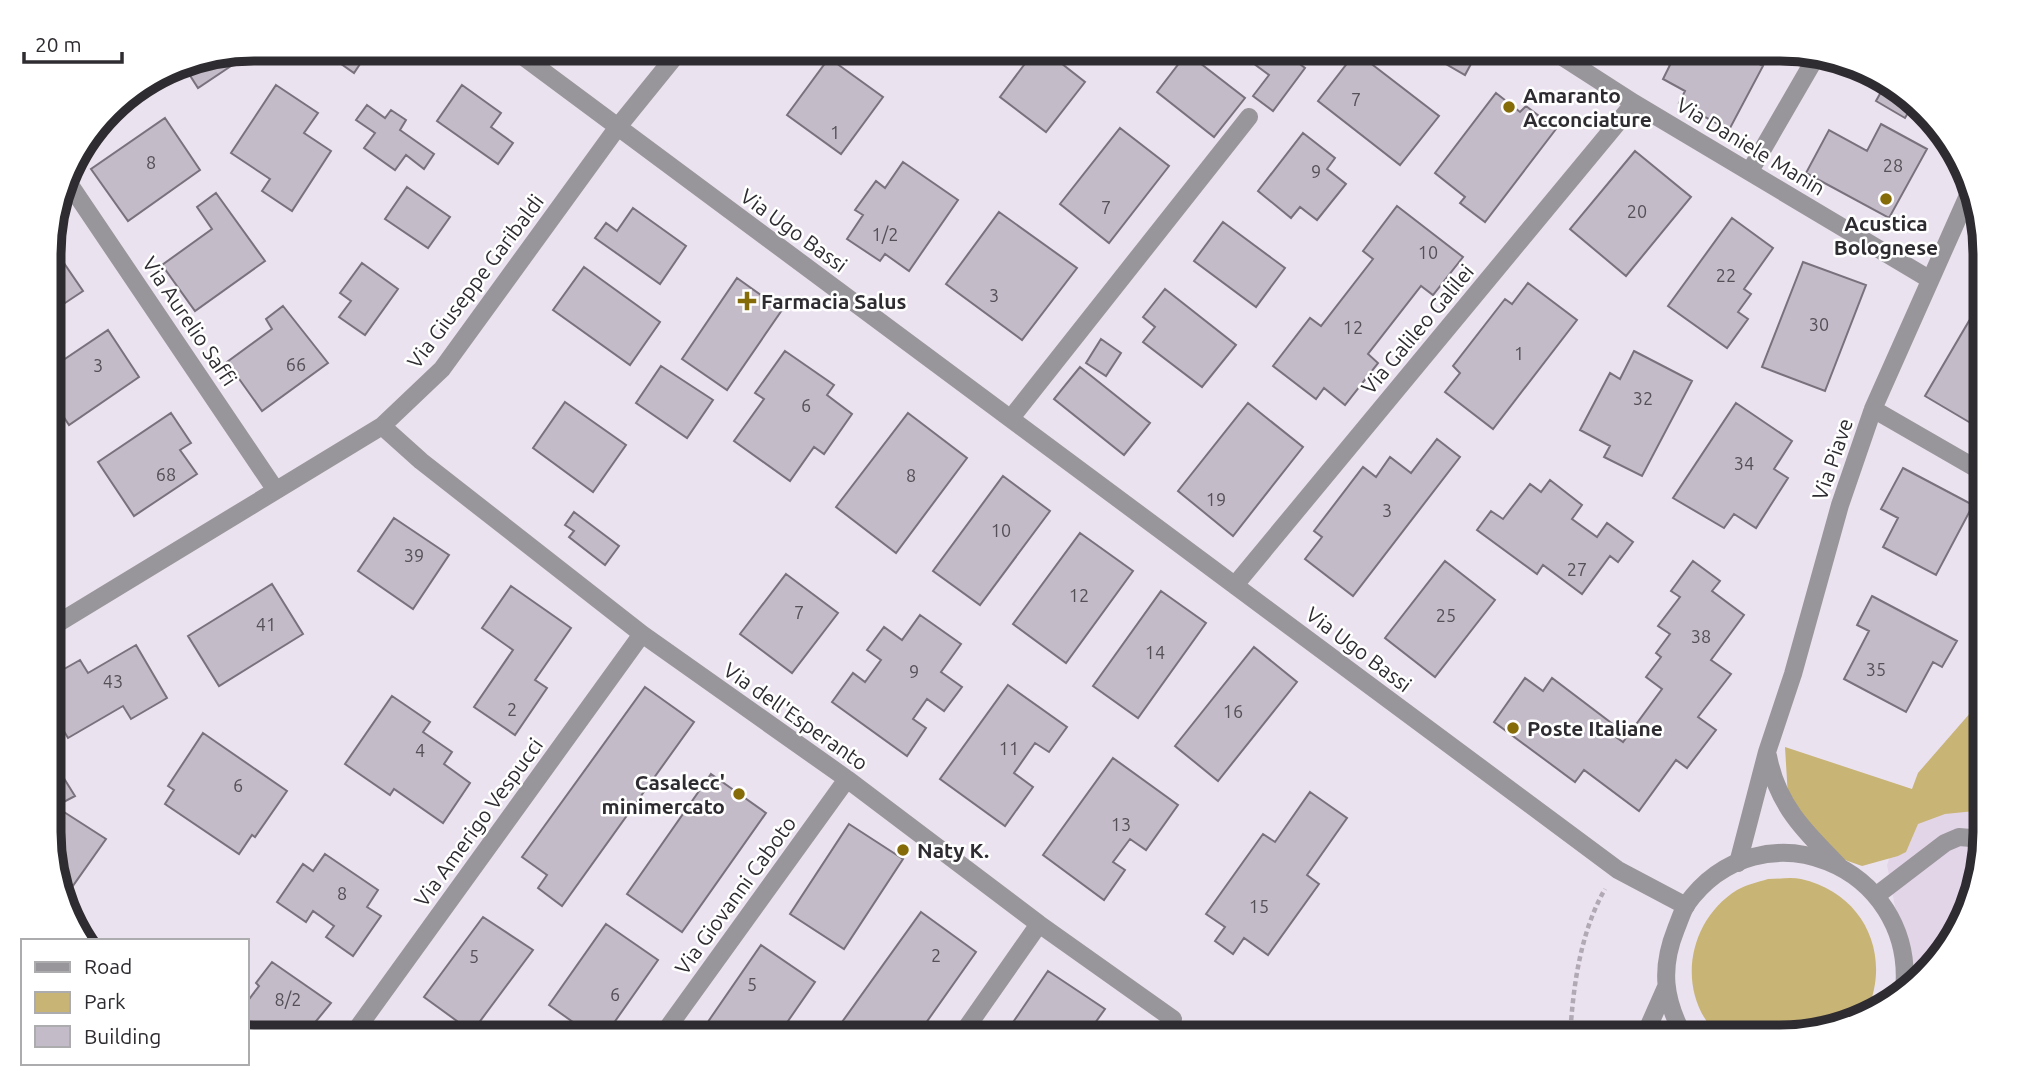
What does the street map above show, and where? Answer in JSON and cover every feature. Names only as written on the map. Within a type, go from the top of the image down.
[{"type":"street","name":"Via Daniele Manin","points":[[1569,61],[1634,103],[1929,279]]},
{"type":"street","name":"Via Ugo Bassi","points":[[530,62],[1618,870],[1686,906]]},
{"type":"street","name":"Via Giuseppe Garibaldi","points":[[61,621],[382,426],[442,369],[617,128],[671,62]]},
{"type":"street","points":[[1750,171],[1812,64]]},
{"type":"street","name":"Via Galileo Galilei","points":[[1235,585],[1634,103]]},
{"type":"street","points":[[1011,418],[1249,117]]},
{"type":"street","name":"Via Aurelio Saffi","points":[[73,189],[275,489]]},
{"type":"street","name":"Via Piave","points":[[1738,863],[1767,752],[1793,674],[1840,505],[1873,409],[1965,201]]},
{"type":"street","points":[[1873,409],[1973,467]]},
{"type":"street","name":"Via dell'Esperanto","points":[[382,426],[421,461],[642,634],[847,779],[1039,924],[1173,1019],[1169,1024]]},
{"type":"street","name":"Via Amerigo Vespucci","points":[[360,1025],[642,634]]},
{"type":"street","points":[[1767,752],[1772,779],[1803,830],[1838,865],[1877,895],[1892,919],[1901,942],[1904,979]]},
{"type":"street","name":"Via Giovanni Caboto","points":[[670,1025],[847,779]]},
{"type":"street","points":[[1877,895],[1945,843],[1959,837],[1973,838]]},
{"type":"street","points":[[1677,1024],[1672,1015],[1666,987],[1667,952],[1686,906],[1713,877],[1738,863],[1785,853],[1816,857],[1838,865]]},
{"type":"street","points":[[969,1025],[1039,924]]},
{"type":"street","points":[[1650,1024],[1666,987]]},
{"type":"path","points":[[1571,1024],[1572,994],[1592,912],[1605,889],[1594,881]]},
{"type":"shaded area","points":[[1973,710],[1973,832],[1969,870],[1953,917],[1925,959],[1908,976],[1887,865],[1918,773]]},
{"type":"green space","points":[[1973,710],[1973,811],[1945,814],[1918,824],[1906,852],[1862,866],[1842,859],[1811,831],[1788,797],[1785,747],[1912,789],[1918,773]]},
{"type":"green space","points":[[1768,879],[1801,879],[1823,886],[1856,912],[1867,929],[1874,948],[1876,969],[1870,1002],[1842,1015],[1818,1021],[1793,1024],[1709,1024],[1696,1001],[1692,980],[1697,940],[1706,921],[1720,904],[1748,885]]},
{"type":"building","points":[[1027,61],[1059,61],[1085,82],[1046,132],[1000,97]]},
{"type":"building","points":[[1181,61],[1198,61],[1245,98],[1214,137],[1157,92]]},
{"type":"building","points":[[1251,61],[1296,61],[1305,68],[1273,111],[1253,96],[1269,75]]},
{"type":"building","points":[[1349,61],[1368,61],[1439,116],[1400,165],[1318,101]]},
{"type":"building","points":[[1441,61],[1472,61],[1465,75]]},
{"type":"building","points":[[1662,61],[1754,61],[1763,66],[1729,130],[1679,103],[1685,91],[1663,79],[1670,65]]},
{"type":"building","points":[[338,62],[361,62],[354,73]]},
{"type":"building","points":[[826,62],[834,62],[883,97],[841,154],[787,115]]},
{"type":"building","points":[[233,63],[234,64],[198,88],[188,73]]},
{"type":"building","points":[[276,85],[318,113],[304,133],[331,151],[292,211],[262,191],[270,179],[231,153]]},
{"type":"building","points":[[462,85],[501,113],[491,127],[513,143],[498,164],[437,121]]},
{"type":"building","points":[[1882,91],[1909,111],[1905,118],[1876,101]]},
{"type":"building","points":[[1496,93],[1520,112],[1526,106],[1556,129],[1485,222],[1460,203],[1465,197],[1435,173]]},
{"type":"building","points":[[367,105],[385,118],[391,110],[406,120],[400,130],[434,154],[424,169],[406,155],[395,170],[364,148],[375,133],[356,120]]},
{"type":"building","points":[[165,118],[200,170],[128,221],[91,169]]},
{"type":"building","points":[[1881,124],[1927,149],[1889,218],[1806,173],[1829,130],[1867,151]]},
{"type":"building","points":[[1120,128],[1169,166],[1109,243],[1060,204]]},
{"type":"building","points":[[1303,133],[1335,158],[1327,169],[1346,184],[1317,220],[1300,207],[1291,218],[1258,191]]},
{"type":"building","points":[[1635,151],[1691,197],[1626,276],[1570,229]]},
{"type":"building","points":[[903,162],[958,200],[909,271],[885,254],[880,261],[847,239],[863,215],[855,210],[876,181],[885,188]]},
{"type":"building","points":[[407,187],[450,217],[428,248],[385,219]]},
{"type":"building","points":[[216,193],[265,261],[195,311],[162,265],[212,229],[197,207]]},
{"type":"building","points":[[1397,206],[1463,257],[1433,295],[1421,286],[1368,354],[1378,363],[1345,405],[1324,388],[1316,399],[1273,366],[1310,318],[1321,326],[1373,259],[1363,251]]},
{"type":"building","points":[[633,208],[686,246],[660,284],[595,238],[606,223],[617,231]]},
{"type":"building","points":[[999,212],[1077,268],[1022,340],[946,284]]},
{"type":"building","points":[[1732,218],[1773,248],[1744,289],[1751,294],[1738,312],[1748,319],[1727,348],[1668,306]]},
{"type":"building","points":[[1223,222],[1285,268],[1256,307],[1194,261]]},
{"type":"building","points":[[62,260],[83,291],[62,305]]},
{"type":"building","points":[[1803,262],[1866,285],[1825,391],[1762,367]]},
{"type":"building","points":[[362,263],[398,289],[365,335],[339,317],[351,301],[340,293]]},
{"type":"building","points":[[584,267],[660,322],[630,365],[553,310]]},
{"type":"building","points":[[737,278],[782,310],[727,390],[682,359]]},
{"type":"building","points":[[1528,283],[1577,320],[1493,429],[1445,392],[1460,373],[1453,366],[1505,299],[1512,304]]},
{"type":"building","points":[[1165,289],[1236,345],[1202,387],[1143,342],[1155,327],[1143,317]]},
{"type":"building","points":[[283,306],[328,363],[262,411],[227,362],[272,329],[266,319]]},
{"type":"building","points":[[1969,321],[1973,323],[1973,424],[1925,396]]},
{"type":"building","points":[[108,330],[139,377],[69,425],[62,414],[62,361]]},
{"type":"building","points":[[1101,339],[1121,353],[1106,376],[1086,363]]},
{"type":"building","points":[[785,351],[834,385],[827,395],[852,414],[824,454],[814,447],[790,481],[734,441],[764,399],[755,393]]},
{"type":"building","points":[[1634,351],[1692,381],[1642,476],[1604,457],[1610,446],[1580,430],[1610,373],[1620,379]]},
{"type":"building","points":[[661,366],[713,400],[687,438],[636,403]]},
{"type":"building","points":[[1080,367],[1150,423],[1124,455],[1054,399]]},
{"type":"building","points":[[565,402],[626,445],[593,492],[533,448]]},
{"type":"building","points":[[1248,403],[1303,447],[1233,536],[1178,491]]},
{"type":"building","points":[[1736,403],[1792,441],[1774,469],[1788,478],[1756,528],[1734,514],[1724,528],[1673,498]]},
{"type":"building","points":[[171,413],[191,443],[180,450],[197,474],[134,516],[98,462]]},
{"type":"building","points":[[908,413],[967,458],[896,553],[836,507]]},
{"type":"building","points":[[1437,439],[1460,457],[1353,596],[1305,559],[1322,537],[1314,531],[1363,467],[1376,477],[1390,457],[1411,473]]},
{"type":"building","points":[[1903,468],[1973,505],[1936,575],[1883,547],[1898,518],[1881,509]]},
{"type":"building","points":[[1003,476],[1050,511],[980,605],[933,571]]},
{"type":"building","points":[[1550,480],[1582,505],[1572,519],[1597,537],[1607,523],[1633,542],[1618,562],[1610,556],[1582,594],[1543,565],[1537,574],[1477,530],[1491,511],[1503,519],[1530,484],[1541,492]]},
{"type":"building","points":[[574,512],[619,546],[605,565],[569,537],[574,531],[565,525]]},
{"type":"building","points":[[394,518],[449,555],[413,609],[358,571]]},
{"type":"building","points":[[1080,533],[1133,571],[1066,663],[1013,624]]},
{"type":"building","points":[[1445,561],[1495,600],[1435,677],[1385,638]]},
{"type":"building","points":[[1693,561],[1720,581],[1712,591],[1744,615],[1711,660],[1731,674],[1698,717],[1716,730],[1687,768],[1676,760],[1639,811],[1584,770],[1575,782],[1494,722],[1525,678],[1543,691],[1552,678],[1614,725],[1609,732],[1623,742],[1662,689],[1646,677],[1661,657],[1656,653],[1670,634],[1658,626],[1680,597],[1671,591]]},
{"type":"building","points":[[786,574],[838,613],[792,673],[740,634]]},
{"type":"building","points":[[272,584],[303,634],[219,686],[188,636]]},
{"type":"building","points":[[511,586],[571,628],[535,680],[547,688],[515,735],[474,707],[513,650],[482,628]]},
{"type":"building","points":[[1161,591],[1206,623],[1138,718],[1093,686]]},
{"type":"building","points":[[1872,596],[1957,641],[1942,667],[1933,662],[1906,712],[1844,679],[1869,631],[1857,625]]},
{"type":"building","points":[[920,615],[961,644],[941,672],[962,687],[944,711],[927,699],[913,719],[926,728],[907,756],[832,702],[853,673],[865,682],[881,660],[867,650],[884,627],[902,640]]},
{"type":"building","points":[[136,645],[167,698],[131,719],[123,706],[68,738],[61,727],[61,671],[80,660],[88,673]]},
{"type":"building","points":[[1254,647],[1297,682],[1218,781],[1175,746]]},
{"type":"building","points":[[1008,685],[1067,727],[1049,752],[1035,743],[1014,773],[1033,787],[1005,826],[940,779]]},
{"type":"building","points":[[645,687],[694,722],[562,906],[538,888],[547,875],[522,857]]},
{"type":"building","points":[[392,696],[430,722],[423,732],[452,752],[444,764],[470,783],[443,823],[394,789],[390,795],[345,764]]},
{"type":"building","points":[[203,733],[287,791],[255,837],[252,835],[239,854],[165,804],[174,790],[168,786]]},
{"type":"building","points":[[1113,758],[1178,805],[1146,850],[1130,839],[1113,862],[1125,870],[1104,900],[1043,855]]},
{"type":"building","points":[[711,774],[766,813],[682,932],[627,894]]},
{"type":"building","points":[[65,780],[75,796],[61,803],[61,783]]},
{"type":"building","points":[[1310,792],[1347,818],[1307,875],[1319,884],[1268,955],[1244,938],[1233,954],[1215,941],[1225,927],[1206,914],[1263,834],[1275,842]]},
{"type":"building","points":[[64,812],[106,839],[70,890],[63,857],[61,817]]},
{"type":"building","points":[[849,824],[903,859],[844,949],[790,914]]},
{"type":"building","points":[[325,854],[378,890],[367,907],[381,916],[353,956],[326,937],[334,926],[313,911],[306,922],[277,902],[303,864],[313,871]]},
{"type":"building","points":[[921,912],[976,952],[925,1025],[840,1025]]},
{"type":"building","points":[[483,917],[533,950],[477,1025],[462,1025],[424,997]]},
{"type":"building","points":[[606,924],[658,960],[613,1025],[577,1025],[549,1005]]},
{"type":"building","points":[[761,945],[815,982],[786,1025],[706,1025]]},
{"type":"building","points":[[272,962],[331,1003],[313,1025],[248,1025],[248,1001],[259,986],[256,983]]},
{"type":"building","points":[[1048,971],[1105,1009],[1094,1024],[1012,1025]]},
{"type":"place","name":"Amaranto Acconciature","points":[[1509,107]]},
{"type":"place","name":"Acustica Bolognese","points":[[1886,199]]},
{"type":"place","name":"Farmacia Salus","points":[[747,301]]},
{"type":"place","name":"Poste Italiane","points":[[1513,728]]},
{"type":"place","name":"Casalecc' minimercato","points":[[739,794]]},
{"type":"place","name":"Naty K.","points":[[903,850]]}]
